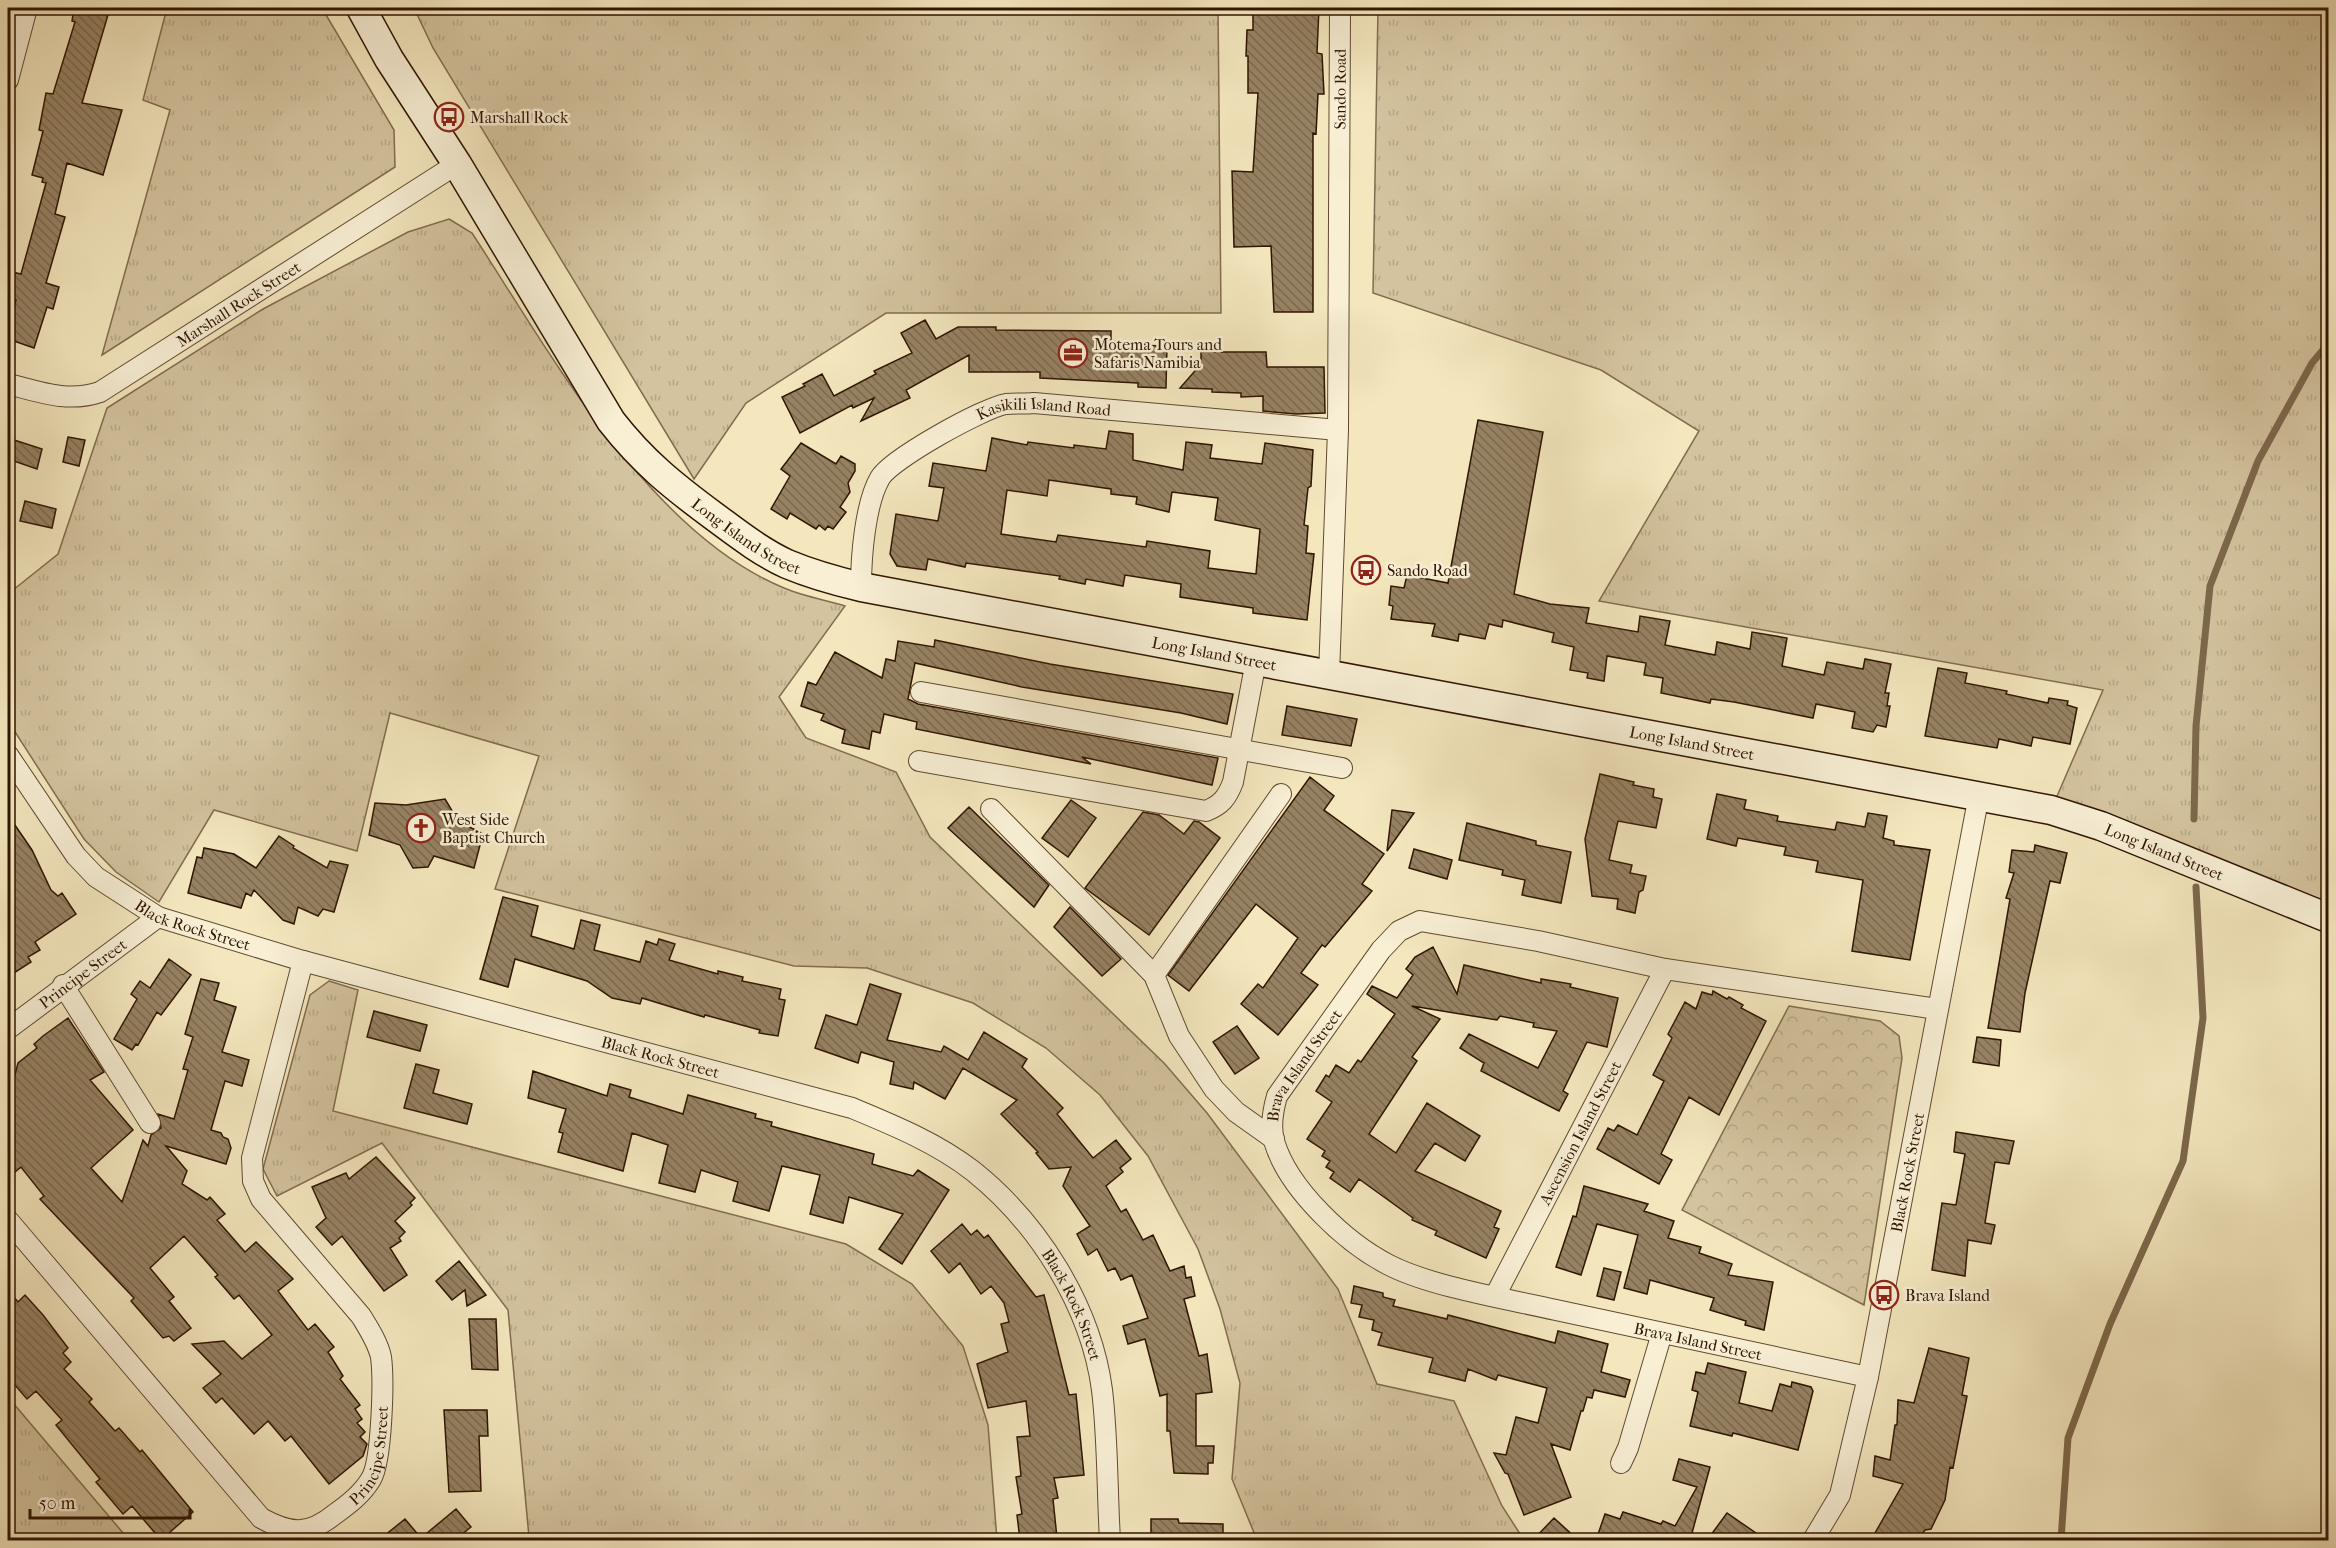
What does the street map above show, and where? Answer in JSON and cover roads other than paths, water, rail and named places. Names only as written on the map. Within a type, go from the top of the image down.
[{"type":"street","points":[[8,80],[27,8]]},
{"type":"street","name":"Long Island Street","points":[[361,8],[389,59],[457,164],[611,421],[632,448],[657,473],[749,543],[785,563],[819,576],[861,587],[2051,810],[2101,826],[2328,918]]},
{"type":"street","name":"Sando Road","points":[[1329,675],[1338,430],[1340,8]]},
{"type":"street","name":"Marshall Rock Street","points":[[8,384],[64,398],[83,398],[100,392],[457,164]]},
{"type":"street","name":"Kasikili Island Road","points":[[861,587],[869,511],[874,491],[882,476],[904,456],[989,410],[1006,404],[1046,404],[1338,430]]},
{"type":"street","points":[[919,761],[1206,811],[1218,806],[1228,795],[1256,661]]},
{"type":"street","points":[[921,692],[1342,768]]},
{"type":"street","name":"Black Rock Street","points":[[9,761],[76,856],[96,877],[158,917],[303,961],[852,1108],[929,1143],[972,1170],[1007,1201],[1044,1246],[1070,1292],[1093,1346],[1102,1390],[1110,1540]]},
{"type":"street","points":[[1154,975],[1281,794]]},
{"type":"street","name":"Black Rock Street","points":[[1813,1540],[1840,1496],[1868,1377],[1979,795]]},
{"type":"street","points":[[991,809],[1154,975],[1179,1036],[1214,1089],[1236,1112],[1274,1139]]},
{"type":"street","name":"Principe Street","points":[[8,1029],[63,985],[158,917]]},
{"type":"street","name":"Brava Island Street","points":[[1868,1377],[1495,1296],[1391,1266],[1362,1250],[1334,1226],[1302,1190],[1283,1162],[1274,1139],[1272,1114],[1277,1096],[1382,950],[1399,931],[1420,921],[1538,941],[1665,969],[1937,1009]]},
{"type":"street","name":"Principe Street","points":[[8,1220],[261,1518],[280,1528],[301,1532],[324,1523],[360,1495],[372,1478],[380,1452],[381,1358],[374,1337],[361,1316],[261,1199],[253,1181],[252,1158],[303,961]]},
{"type":"street","name":"Ascension Island Street","points":[[1495,1296],[1665,969]]},
{"type":"street","points":[[63,985],[150,1123]]},
{"type":"street","points":[[1621,1463],[1629,1448],[1662,1333]]},
{"type":"waterway","points":[[2194,819],[2196,726],[2210,586],[2258,461],[2312,363],[2328,344]]},
{"type":"waterway","points":[[2061,1540],[2068,1438],[2110,1324],[2183,1161],[2203,1018],[2196,887]]},
{"type":"place","name":"Marshall Rock","points":[[449,117]]},
{"type":"place","name":"Motema Tours and Safaris Namibia","points":[[1073,353]]},
{"type":"place","name":"Sando Road","points":[[1366,570]]},
{"type":"place","name":"West Side Baptist Church","points":[[421,828]]},
{"type":"place","name":"Brava Island","points":[[1884,1295]]}]
